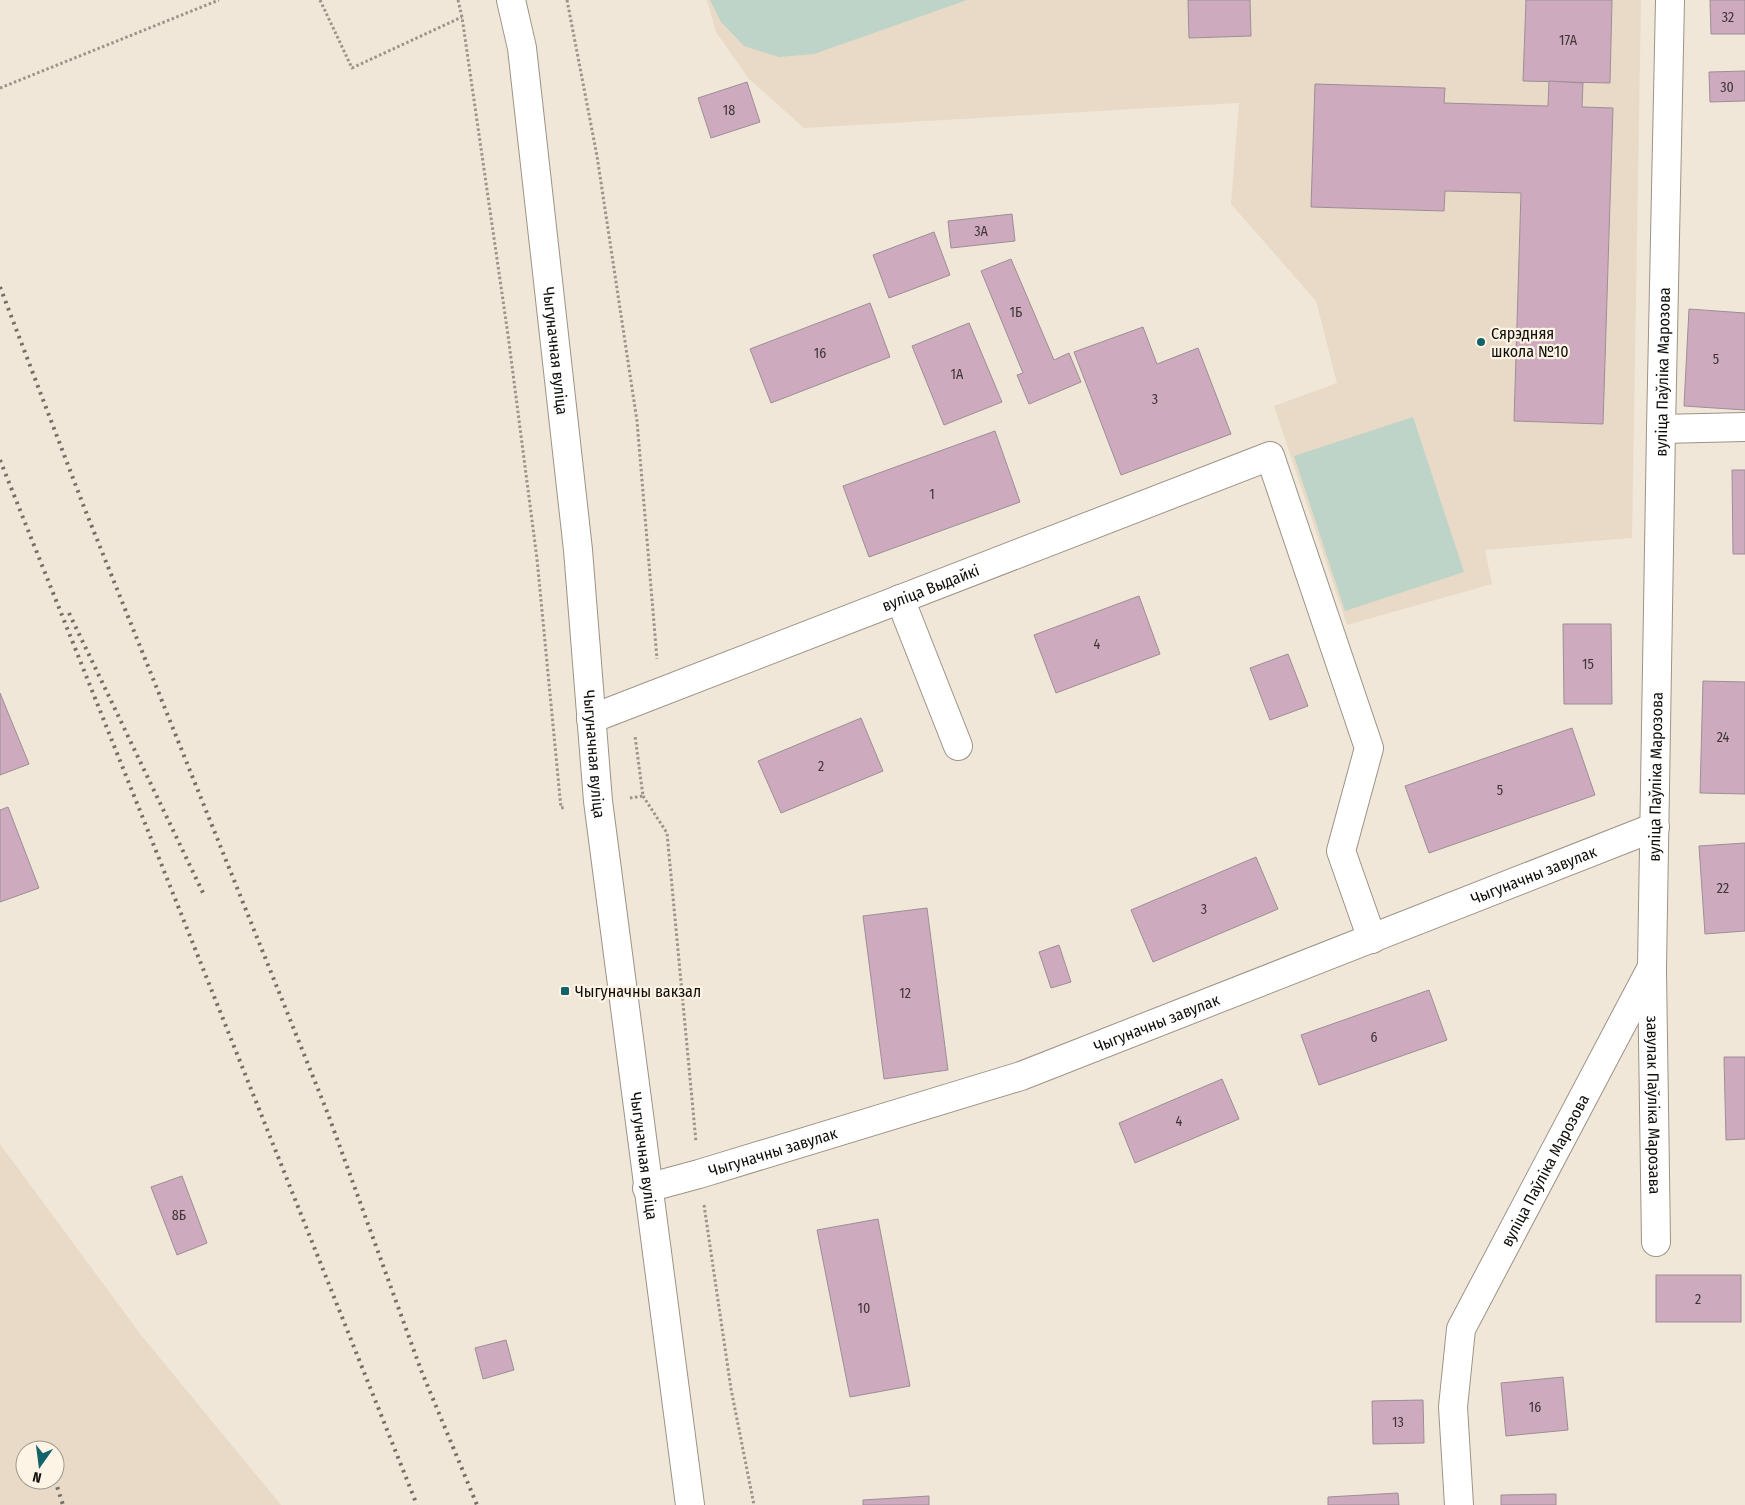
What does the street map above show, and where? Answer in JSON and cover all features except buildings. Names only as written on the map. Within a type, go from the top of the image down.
[{"type":"street","name":"Чыгуначная вуліца","points":[[511,0],[522,48],[578,550],[598,802],[647,1188],[690,1505]]},
{"type":"street","name":"вуліца Паўліка Марозова","points":[[1459,1505],[1453,1407],[1461,1329],[1652,967],[1670,0]]},
{"type":"street","points":[[1661,429],[1745,427]]},
{"type":"street","name":"вуліца Выдайкі","points":[[591,719],[1270,456],[1369,748],[1341,851],[1372,939]]},
{"type":"street","points":[[900,599],[958,746]]},
{"type":"street","name":"Чыгуначны завулак","points":[[647,1188],[700,1174],[1021,1076],[1655,827]]},
{"type":"street","name":"завулак Паўліка Марозава","points":[[1652,967],[1656,1242]]},
{"type":"path","points":[[0,88],[218,0]]},
{"type":"path","points":[[320,0],[352,68],[462,17]]},
{"type":"path","points":[[458,0],[508,335],[537,559],[561,808],[643,796],[631,704]]},
{"type":"path","points":[[567,0],[597,156],[637,421],[660,692]]},
{"type":"shaded area","name":"Сярэдняя школа №10","points":[[707,0],[1641,0],[1632,538],[1485,550],[1492,584],[1347,625],[1274,406],[1337,383],[1316,301],[1231,204],[1239,103],[804,128],[749,79],[716,32]]},
{"type":"shaded area","points":[[0,1144],[141,1335],[281,1505],[0,1505]]},
{"type":"green space","points":[[710,0],[967,0],[814,54],[779,57],[744,46],[721,22]]},
{"type":"green space","points":[[1413,417],[1464,572],[1345,611],[1294,456]]},
{"type":"railway","points":[[0,287],[84,507],[328,1114],[421,1370],[477,1505]]},
{"type":"railway","points":[[0,460],[417,1505]]},
{"type":"railway","points":[[69,613],[205,897]]},
{"type":"railway","points":[[58,1490],[63,1505]]},
{"type":"place","name":"Сярэдняя школа №10","points":[[1481,342]]},
{"type":"place","name":"Чыгуначны вакзал","points":[[565,991]]}]
